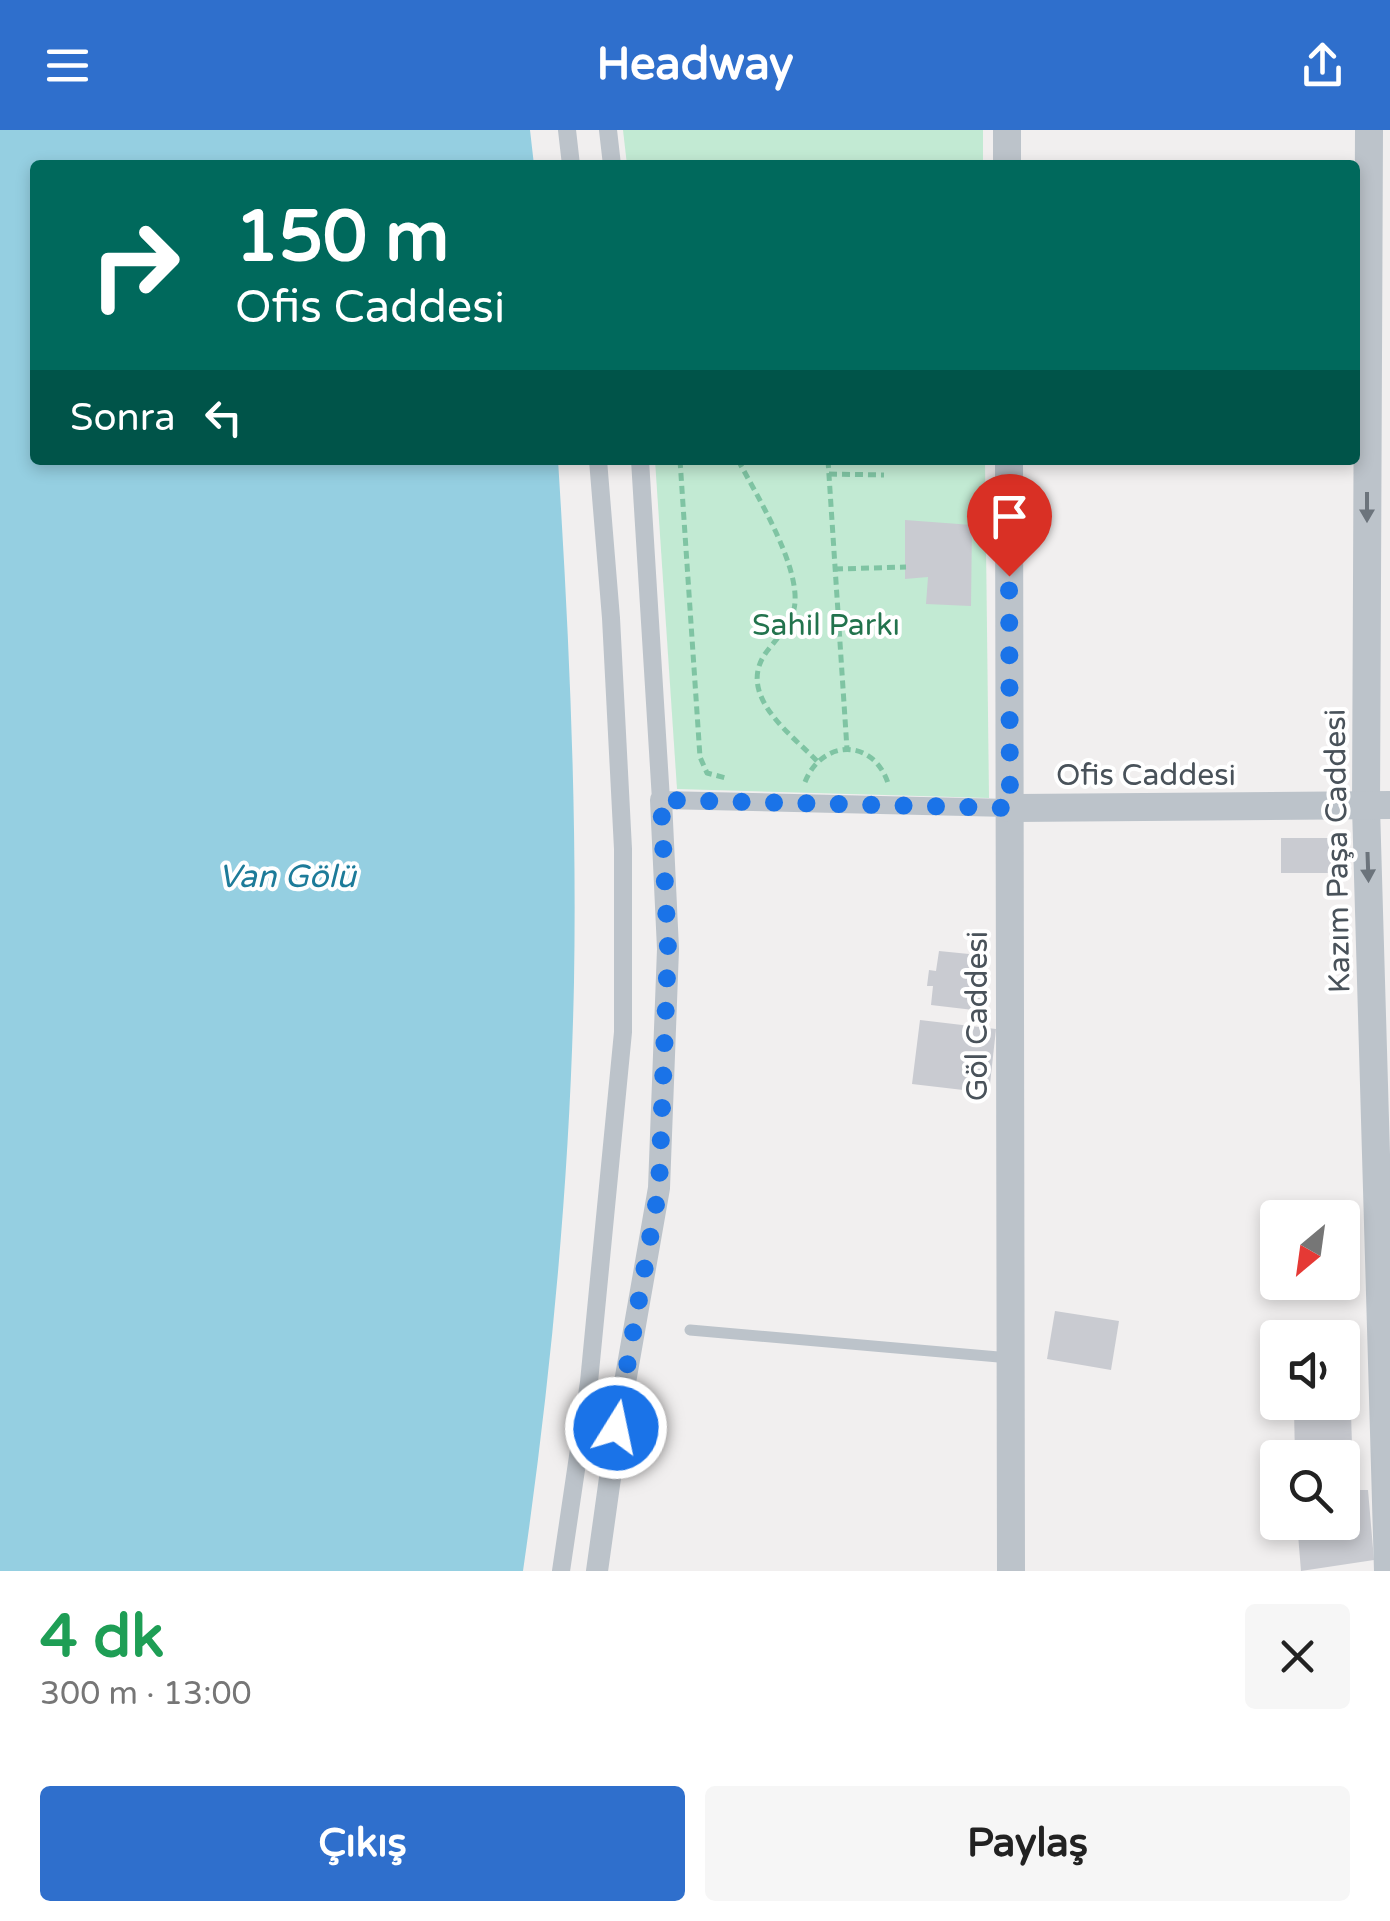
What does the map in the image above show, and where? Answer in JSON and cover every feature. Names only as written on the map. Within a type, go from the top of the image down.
[{"type":"street","points":[[567,130],[570,160]]},
{"type":"street","points":[[608,130],[611,160]]},
{"type":"street","points":[[1007,130],[1008,160]]},
{"type":"street","name":"Kazım Paşa Caddesi","points":[[1369,130],[1388,1571]]},
{"type":"street","points":[[561,1571],[589,1382],[622,1032],[622,849],[611,618],[598,465]]},
{"type":"street","points":[[597,1571],[616,1428],[659,1188],[668,949],[640,465]]},
{"type":"street","name":"Göl Caddesi","points":[[1009,465],[1010,1571]]},
{"type":"street","name":"Ofis Caddesi","points":[[661,800],[1010,808],[1378,806]]},
{"type":"lane","points":[[690,1330],[1010,1358]]},
{"type":"path","points":[[680,465],[700,757],[708,773],[726,776],[728,802]]},
{"type":"path","points":[[741,465],[784,551],[795,607],[759,667],[756,678],[760,694],[766,709],[817,761]]},
{"type":"path","points":[[828,465],[847,749]]},
{"type":"path","points":[[829,474],[884,475]]},
{"type":"path","points":[[835,569],[906,567]]},
{"type":"path","points":[[804,803],[805,781],[817,761],[831,752],[847,749],[867,754],[883,770],[888,806]]},
{"type":"green space","points":[[623,130],[983,130],[983,160],[626,160]]},
{"type":"green space","name":"Sahil Parkı","points":[[655,465],[985,465],[989,798],[677,789]]},
{"type":"water","name":"Van Gölü","points":[[0,130],[530,130],[533,160],[30,160],[30,465],[558,465],[573,786],[572,1056],[558,1278],[523,1571],[0,1571]]},
{"type":"building","points":[[905,520],[972,525],[971,606],[926,604],[928,577],[905,579]]},
{"type":"building","points":[[1281,838],[1345,838],[1345,873],[1281,873]]},
{"type":"building","points":[[939,951],[989,956],[982,1011],[931,1005],[933,986],[927,986],[929,970],[936,971]]},
{"type":"building","points":[[920,1020],[996,1029],[989,1093],[912,1084]]},
{"type":"building","points":[[1055,1311],[1119,1321],[1111,1370],[1047,1359]]},
{"type":"building","points":[[1294,1420],[1351,1420],[1352,1440],[1295,1440]]},
{"type":"building","points":[[1360,1490],[1368,1490],[1374,1560],[1301,1571],[1298,1540],[1360,1540]]},
{"type":"route","points":[[616,1428],[659,1188],[668,949],[661,800],[1010,808],[1009,576]]}]
